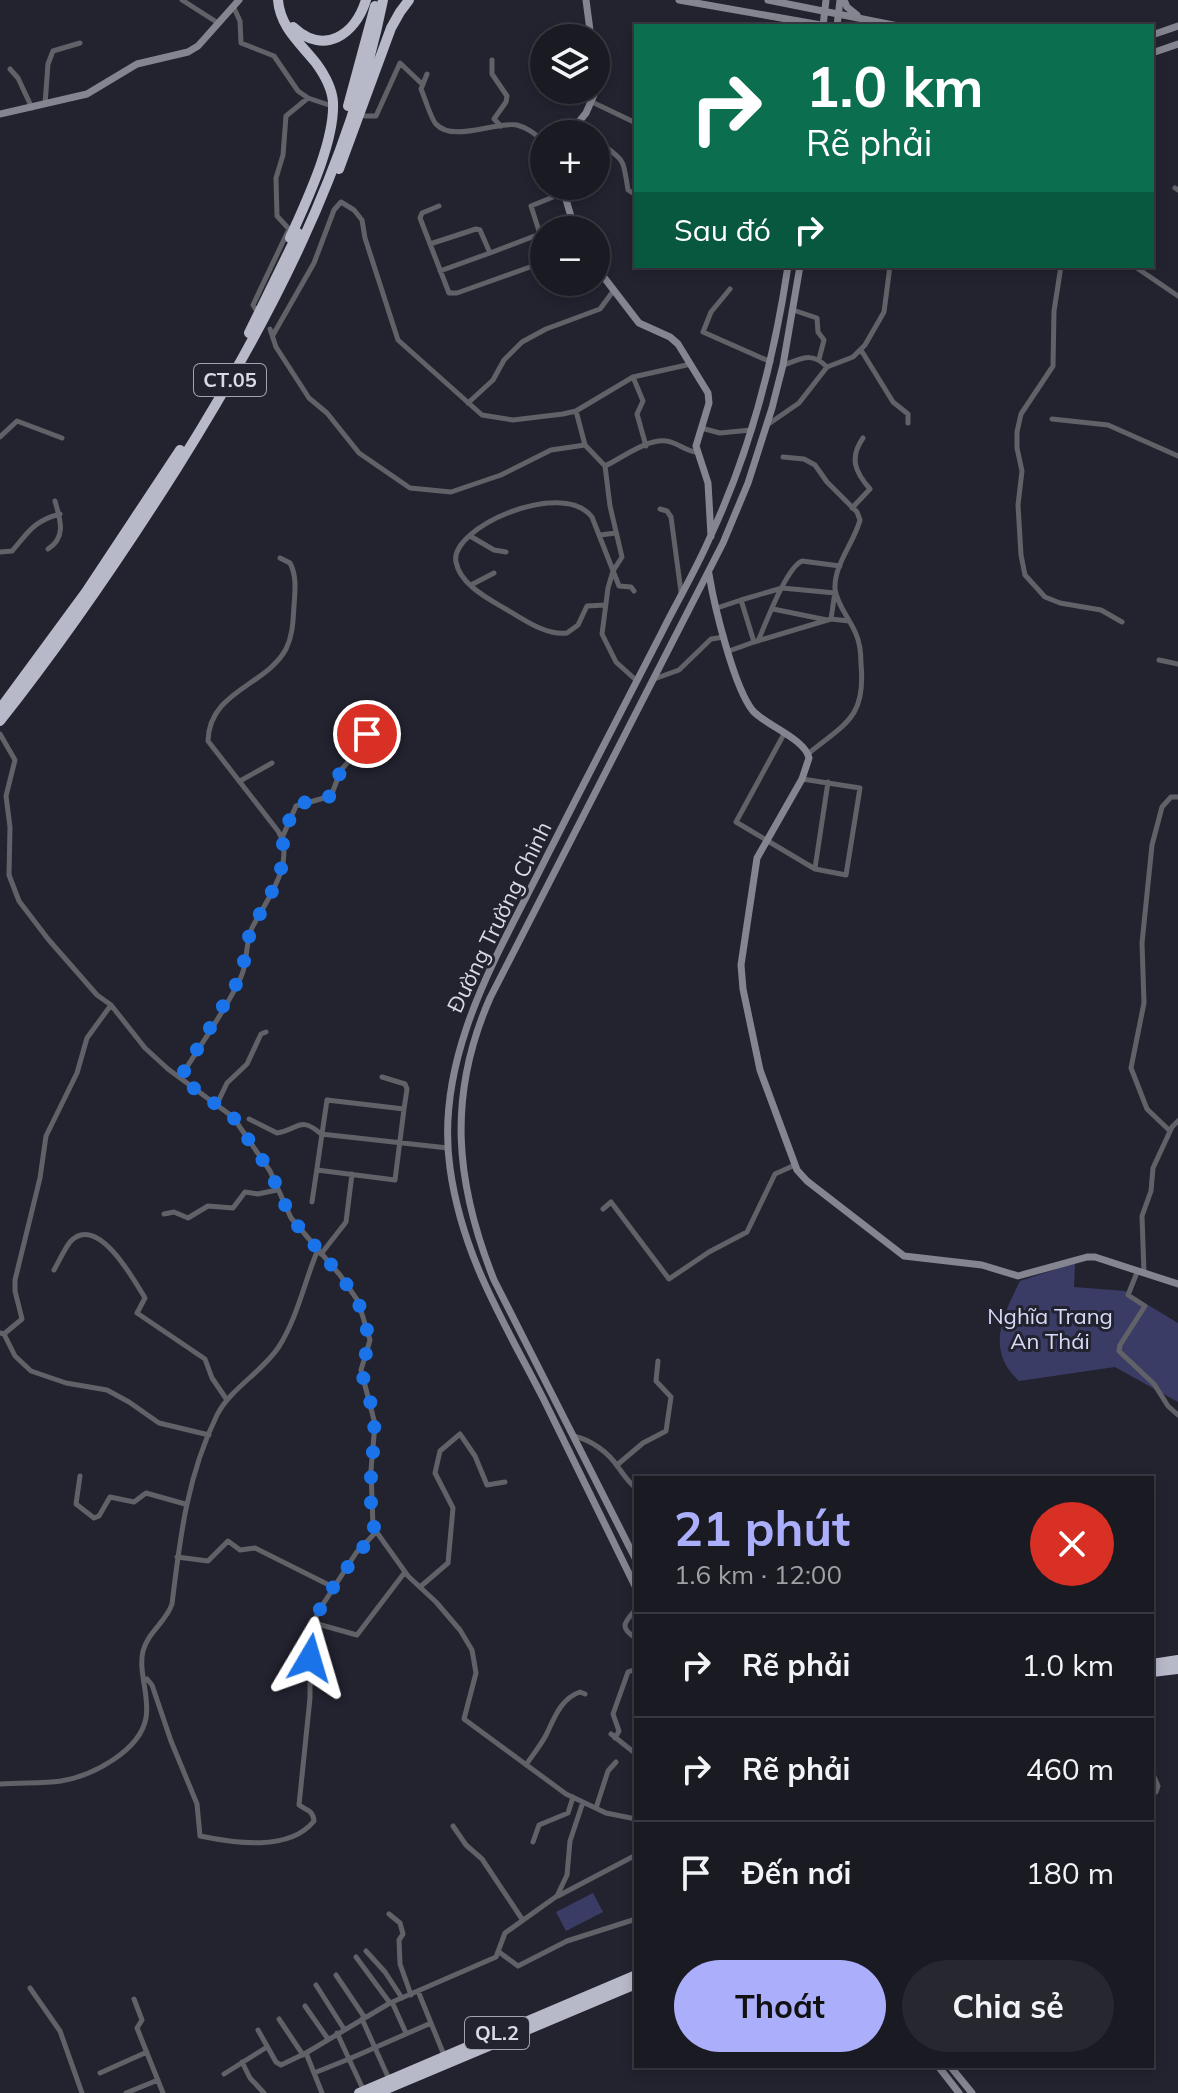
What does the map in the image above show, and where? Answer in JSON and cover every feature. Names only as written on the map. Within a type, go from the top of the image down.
[{"type":"highway","points":[[281,0],[286,17],[299,33],[326,41],[352,28],[366,0]]},
{"type":"highway","points":[[272,286],[315,178],[330,128],[333,106],[327,80],[282,19],[281,0]]},
{"type":"highway","name":"CT.05","points":[[0,709],[53,640],[154,491],[205,411],[272,286],[323,177],[357,77],[376,0]]},
{"type":"highway","name":"CT.05","points":[[0,721],[69,630],[164,488],[211,414],[259,328],[329,179],[370,59],[383,0]]},
{"type":"highway","points":[[300,246],[328,197],[391,28],[409,0]]},
{"type":"highway","points":[[1154,1664],[1178,1660]]},
{"type":"highway","points":[[1154,1672],[1178,1669]]},
{"type":"highway","name":"QL.2","points":[[361,2092],[634,1976]]},
{"type":"highway","name":"QL.2","points":[[377,2093],[634,1985]]},
{"type":"main road","points":[[586,0],[589,24]]},
{"type":"main road","points":[[679,0],[814,24]]},
{"type":"main road","points":[[768,0],[889,24]]},
{"type":"main road","points":[[796,5],[808,5],[820,0]]},
{"type":"main road","points":[[824,24],[826,0]]},
{"type":"main road","points":[[837,24],[842,0]]},
{"type":"main road","points":[[842,0],[850,10],[867,19]]},
{"type":"main road","points":[[0,114],[90,92],[137,64],[188,52],[198,46],[237,4]]},
{"type":"main road","points":[[795,20],[804,24]]},
{"type":"main road","points":[[1154,34],[1178,26]]},
{"type":"main road","points":[[1154,52],[1178,44]]},
{"type":"main road","name":"Đường Trường Chinh","points":[[634,1584],[483,1283],[469,1249],[455,1196],[448,1148],[453,1076],[476,1002],[711,537],[736,479],[771,362],[788,268]]},
{"type":"main road","name":"Đường Trường Chinh","points":[[634,1556],[494,1280],[480,1244],[460,1148],[462,1093],[472,1045],[486,1006],[709,572],[748,483],[783,365],[800,268]]},
{"type":"main road","points":[[610,283],[639,323],[674,339],[692,364],[709,400],[696,452],[708,483],[711,537]]},
{"type":"main road","points":[[783,301],[794,306]]},
{"type":"main road","points":[[709,572],[729,651],[749,705],[809,753],[802,779],[765,841],[752,876],[741,978],[760,1070],[795,1165],[807,1181],[904,1256],[982,1265],[1018,1276],[1087,1257],[1104,1259],[1178,1284]]},
{"type":"main road","points":[[663,629],[676,637]]},
{"type":"main road","points":[[476,1002],[486,1006]]},
{"type":"main road","points":[[455,1196],[467,1193]]},
{"type":"main road","points":[[940,2068],[959,2093]]},
{"type":"main road","points":[[952,2068],[972,2093]]},
{"type":"street","points":[[182,0],[219,24]]},
{"type":"street","points":[[237,4],[241,43],[274,56],[292,85],[308,98],[335,107]]},
{"type":"street","points":[[45,105],[48,64],[53,51],[80,43]]},
{"type":"street","points":[[492,60],[493,75],[507,96],[494,119],[501,126]]},
{"type":"street","points":[[365,116],[376,116],[400,63],[422,84]]},
{"type":"street","points":[[10,69],[18,78],[32,108]]},
{"type":"street","points":[[427,74],[421,89],[439,127],[469,131],[513,125],[530,131]]},
{"type":"street","points":[[259,313],[253,305],[289,229],[277,216],[276,178],[284,149],[286,116],[308,98]]},
{"type":"street","points":[[596,104],[634,122]]},
{"type":"street","points":[[610,148],[621,156],[628,190],[634,194]]},
{"type":"street","points":[[534,216],[531,206],[543,200]]},
{"type":"street","points":[[585,445],[551,450],[501,475],[451,492],[410,488],[359,453],[327,413],[309,398],[276,347],[272,332],[314,263],[336,205],[343,202],[362,220],[397,338],[484,416],[513,420],[576,411],[633,377],[692,364]]},
{"type":"street","points":[[439,206],[421,215],[446,290],[451,293],[530,267]]},
{"type":"street","points":[[430,244],[478,229],[490,253]]},
{"type":"street","points":[[440,271],[530,238]]},
{"type":"street","points":[[767,425],[799,403],[827,367],[853,357],[861,350],[884,312],[890,268]]},
{"type":"street","points":[[1061,268],[1054,311],[1053,366],[1021,414],[1017,432],[1022,471],[1018,505],[1021,555],[1025,575],[1045,597],[1060,603],[1101,610],[1122,622]]},
{"type":"street","points":[[1137,268],[1178,296]]},
{"type":"street","points":[[468,403],[493,380],[506,358],[522,342],[546,329],[600,309],[615,289]]},
{"type":"street","points":[[730,289],[709,316],[703,332],[771,362]]},
{"type":"street","points":[[794,306],[817,318],[818,332],[824,340],[819,359]]},
{"type":"street","points":[[861,350],[893,402],[908,414],[908,423]]},
{"type":"street","points":[[783,365],[811,357],[819,359],[827,367]]},
{"type":"street","points":[[633,377],[643,401],[637,414],[646,446]]},
{"type":"street","points":[[576,411],[585,445],[605,466],[622,557],[613,571],[602,634],[620,667],[637,681]]},
{"type":"street","points":[[1052,419],[1101,423],[1178,456]]},
{"type":"street","points":[[0,437],[17,421],[62,438]]},
{"type":"street","points":[[701,428],[720,433],[752,430]]},
{"type":"street","points":[[852,508],[870,489],[857,472],[854,459],[863,438]]},
{"type":"street","points":[[605,466],[646,446],[665,441],[696,452]]},
{"type":"street","points":[[783,457],[811,462],[859,515],[860,522],[840,566],[829,620]]},
{"type":"street","points":[[48,549],[60,537],[60,514],[55,501]]},
{"type":"street","points":[[605,605],[587,606],[574,628],[558,633],[523,618],[481,594],[458,569],[455,558],[458,547],[470,536],[513,510],[551,502],[572,503],[585,509],[592,517],[619,586],[631,587],[634,591]]},
{"type":"street","points":[[660,509],[667,511],[671,517],[681,594]]},
{"type":"street","points":[[0,552],[12,551],[23,534],[42,520],[60,514]]},
{"type":"street","points":[[600,535],[616,533]]},
{"type":"street","points":[[470,536],[491,548],[506,552]]},
{"type":"street","points":[[180,1078],[241,976],[250,932],[275,886],[285,857],[282,838],[209,745],[208,736],[223,702],[277,660],[289,642],[294,578],[290,563],[280,558]]},
{"type":"street","points":[[756,642],[799,561],[840,566]]},
{"type":"street","points":[[471,585],[494,573]]},
{"type":"street","points":[[717,608],[782,588],[835,591]]},
{"type":"street","points":[[809,753],[851,719],[858,709],[862,677],[858,636],[835,591]]},
{"type":"street","points":[[741,600],[756,642]]},
{"type":"street","points":[[773,609],[849,621]]},
{"type":"street","points":[[729,651],[829,620]]},
{"type":"street","points":[[764,627],[772,636]]},
{"type":"street","points":[[654,679],[679,670],[711,639],[725,637]]},
{"type":"street","points":[[1159,660],[1178,664]]},
{"type":"street","points":[[282,838],[296,806],[331,796],[341,770],[365,742],[364,731],[350,725]]},
{"type":"street","points":[[0,734],[15,760],[6,796],[10,827],[9,875],[13,892],[48,939],[97,995],[111,1005],[145,1048],[233,1117],[270,1171],[291,1218],[353,1292],[369,1333],[369,1346],[361,1370],[375,1424],[371,1520],[405,1572],[460,1630],[473,1652],[476,1673],[464,1719],[573,1797],[611,1815],[634,1819]]},
{"type":"street","points":[[784,734],[736,820],[737,824],[815,869],[843,875],[848,871],[860,794],[857,786],[802,779]]},
{"type":"street","points":[[240,781],[272,763]]},
{"type":"street","points":[[815,869],[828,782]]},
{"type":"street","points":[[1170,1131],[1147,1109],[1131,1068],[1144,1003],[1142,943],[1152,845],[1162,807],[1171,797],[1178,797]]},
{"type":"street","points":[[111,1005],[87,1038],[77,1073],[46,1136],[37,1190],[15,1280],[22,1319],[2,1333],[15,1356],[31,1371],[66,1383],[112,1392],[159,1423],[209,1435]]},
{"type":"street","points":[[217,1104],[227,1083],[246,1066],[261,1034],[266,1032]]},
{"type":"street","points":[[317,1170],[395,1180],[407,1089],[405,1084],[382,1077]]},
{"type":"street","points":[[312,1202],[327,1100],[404,1109]]},
{"type":"street","points":[[249,1119],[277,1133],[302,1124],[312,1125],[321,1134],[448,1148]]},
{"type":"street","points":[[1178,1121],[1153,1168],[1151,1191],[1142,1216],[1141,1271],[1128,1295],[1145,1306],[1119,1351],[1154,1384],[1178,1415]]},
{"type":"street","points":[[603,1209],[611,1202],[669,1279],[709,1252],[747,1232],[775,1174],[795,1165]]},
{"type":"street","points":[[0,1784],[71,1779],[120,1756],[135,1742],[145,1725],[147,1710],[143,1651],[149,1636],[170,1610],[185,1504],[209,1435],[227,1400],[267,1362],[287,1333],[319,1253],[346,1222],[352,1174]]},
{"type":"street","points":[[164,1214],[174,1212],[188,1218],[208,1206],[231,1209],[245,1192],[258,1194],[277,1190]]},
{"type":"street","points":[[54,1270],[70,1242],[82,1235],[90,1236],[108,1247],[130,1270],[145,1298],[137,1313],[205,1359],[212,1378],[227,1400]]},
{"type":"street","points":[[617,1465],[643,1443],[666,1431],[671,1395],[656,1381],[658,1361]]},
{"type":"street","points":[[420,1587],[446,1567],[451,1551],[453,1508],[435,1473],[438,1453],[460,1434],[475,1456],[487,1485],[505,1482]]},
{"type":"street","points":[[574,1436],[598,1447],[634,1487]]},
{"type":"street","points":[[80,1476],[76,1504],[94,1518],[99,1516],[110,1497],[134,1502],[146,1493],[185,1504]]},
{"type":"street","points":[[145,1678],[152,1685],[198,1808],[200,1836],[252,1844],[294,1836],[315,1820],[308,1809],[299,1805],[314,1623],[356,1553],[376,1532]]},
{"type":"street","points":[[177,1557],[208,1561],[228,1541],[240,1550],[253,1547],[335,1588]]},
{"type":"street","points":[[314,1623],[357,1635],[405,1572]]},
{"type":"street","points":[[634,1611],[625,1627],[627,1633],[634,1637]]},
{"type":"street","points":[[634,1670],[628,1672],[613,1714],[619,1731],[613,1736],[634,1752]]},
{"type":"street","points":[[526,1765],[546,1736],[555,1713],[574,1694],[585,1694]]},
{"type":"street","points":[[596,1808],[605,1780],[616,1762]]},
{"type":"street","points":[[533,1842],[539,1825],[568,1813],[573,1797]]},
{"type":"street","points":[[557,1896],[567,1875],[570,1841],[583,1802]]},
{"type":"street","points":[[453,1826],[466,1845],[482,1859],[522,1919]]},
{"type":"street","points":[[258,2030],[278,2064],[305,2054],[391,2003],[494,1958],[505,1933],[522,1919],[557,1896],[634,1856]]},
{"type":"street","points":[[389,1914],[402,1926],[400,1959],[411,1995]]},
{"type":"street","points":[[499,1952],[519,1966],[567,1941],[634,1920]]},
{"type":"street","points":[[366,1951],[402,1998]]},
{"type":"street","points":[[356,1957],[391,2003],[406,2033]]},
{"type":"street","points":[[336,1975],[364,2018],[389,2080]]},
{"type":"street","points":[[316,1985],[344,2029]]},
{"type":"street","points":[[30,1988],[60,2031],[82,2093]]},
{"type":"street","points":[[418,1991],[444,2055]]},
{"type":"street","points":[[134,1999],[142,2020],[137,2028],[163,2093]]},
{"type":"street","points":[[305,2006],[328,2039]]},
{"type":"street","points":[[279,2019],[305,2054],[322,2093]]},
{"type":"street","points":[[314,2073],[431,2023]]},
{"type":"street","points":[[337,2033],[361,2092]]},
{"type":"street","points":[[224,2074],[267,2047]]},
{"type":"street","points":[[100,2073],[147,2052]]},
{"type":"street","points":[[242,2061],[250,2078],[264,2093]]},
{"type":"street","points":[[126,2093],[158,2080]]},
{"type":"green space","name":"Nghĩa Trang An Thái","points":[[1075,1263],[1074,1287],[1125,1291],[1178,1323],[1178,1402],[1115,1367],[1019,1381],[1009,1369],[1002,1357],[1000,1332],[1020,1281]]},
{"type":"green space","points":[[593,1893],[603,1912],[566,1931],[556,1912]]},
{"type":"route","points":[[310,1658],[311,1636],[318,1612],[356,1553],[376,1532],[371,1520],[375,1424],[361,1370],[369,1346],[369,1333],[353,1292],[291,1218],[270,1171],[244,1131],[229,1113],[180,1078],[241,976],[250,932],[275,886],[285,857],[282,838],[294,809],[299,804],[331,796],[341,770],[362,746],[367,734]]}]
